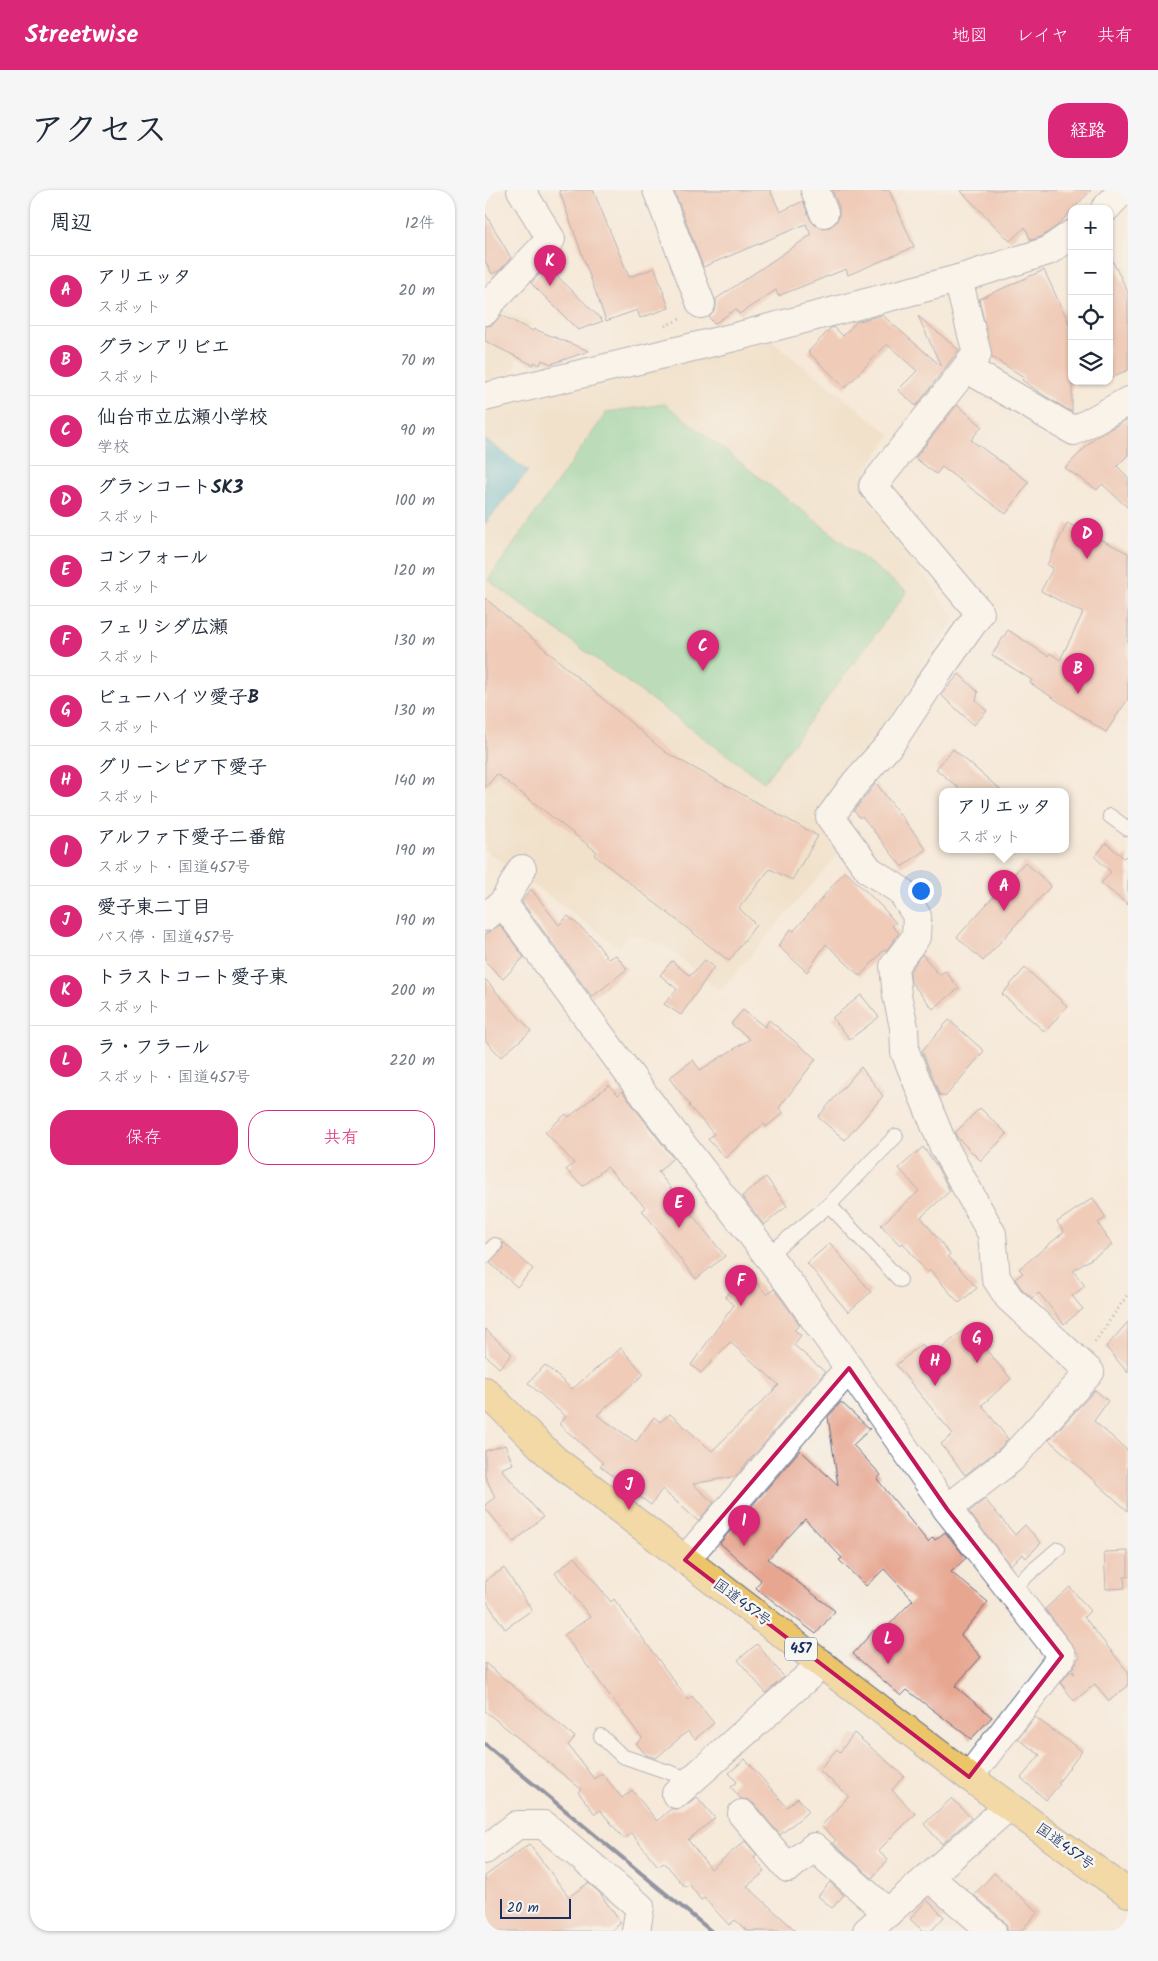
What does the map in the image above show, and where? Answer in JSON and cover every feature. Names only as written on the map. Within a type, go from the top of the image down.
[{"type":"highway","name":"国道457号","points":[[485,1392],[553,1459],[969,1777],[1128,1893]]},
{"type":"street","points":[[485,312],[491,302],[551,238],[521,190]]},
{"type":"street","points":[[657,190],[701,304]]},
{"type":"street","points":[[1109,205],[1123,190]]},
{"type":"street","points":[[485,397],[739,336],[958,279],[1049,251],[1068,237]]},
{"type":"street","points":[[947,1509],[1011,1459],[1090,1372],[1009,1298],[996,1278],[993,1234],[944,1147],[905,1052],[894,966],[916,936],[917,916],[901,891],[869,870],[830,817],[856,782],[891,743],[980,613],[873,486],[977,354],[958,279]]},
{"type":"street","points":[[966,368],[1074,432],[1128,401]]},
{"type":"street","points":[[522,869],[494,910],[648,1100],[795,1291],[947,1509],[1062,1656],[969,1777]]},
{"type":"street","points":[[685,1560],[849,1368]]},
{"type":"street","points":[[684,1787],[822,1664]]},
{"type":"street","points":[[867,1931],[1009,1806]]},
{"type":"street","points":[[742,1814],[788,1868],[814,1847],[888,1913]]},
{"type":"street","points":[[485,1850],[517,1825],[544,1825],[640,1907],[636,1931]]},
{"type":"street","points":[[929,1877],[992,1931]]},
{"type":"lane","points":[[1110,816],[1128,829]]},
{"type":"lane","points":[[768,1256],[829,1205],[896,1136]]},
{"type":"lane","points":[[829,1205],[900,1280]]},
{"type":"lane","points":[[1010,1590],[1058,1549]]},
{"type":"lane","points":[[601,1736],[622,1756],[684,1787]]},
{"type":"path","points":[[1080,1363],[1128,1294]]},
{"type":"highlighted area","points":[[849,1368],[947,1509],[1062,1656],[969,1777],[685,1560]]},
{"type":"shaded area","points":[[493,306],[532,323],[512,373],[485,381],[485,320]]},
{"type":"shaded area","points":[[772,341],[891,435],[867,468],[868,498],[955,618],[886,725],[818,808],[839,853],[720,991],[667,947],[630,933],[619,947],[485,850],[485,409]]},
{"type":"green space","points":[[665,404],[907,592],[764,782],[488,580],[607,412]]},
{"type":"water","points":[[485,439],[528,471],[485,524]]},
{"type":"building","points":[[559,190],[593,190],[629,277],[655,268],[669,308],[640,318],[637,310],[606,321]]},
{"type":"building","points":[[674,190],[770,190],[780,212],[803,201],[810,219],[815,225],[822,228],[830,227],[839,216],[839,207],[832,190],[889,190],[914,247],[848,275],[846,269],[778,296],[776,290],[739,314],[736,309],[714,324],[709,317],[716,307],[716,299],[811,235],[806,224],[703,267]]},
{"type":"building","points":[[960,190],[1091,190],[1077,205],[1068,205],[1068,214],[1057,226],[1041,237],[1031,240],[1025,227],[1010,241]]},
{"type":"building","points":[[485,213],[511,258],[500,270],[492,274],[485,261]]},
{"type":"building","points":[[1113,262],[1128,292],[1128,370],[1113,376]]},
{"type":"building","points":[[547,266],[603,321],[578,330],[531,283]]},
{"type":"building","points":[[1044,270],[1068,321],[1068,385],[1072,385],[1072,412],[1045,396],[1022,380],[1024,377],[992,357],[979,299]]},
{"type":"building","points":[[501,315],[533,331],[534,329],[589,351],[551,364],[542,360],[540,365],[534,362],[533,365],[485,341],[486,326],[492,325]]},
{"type":"building","points":[[882,315],[941,366],[918,316],[959,350],[916,406],[898,390],[917,371],[887,344],[845,388],[808,352],[831,328],[834,327],[843,336],[856,322]]},
{"type":"building","points":[[957,405],[982,426],[971,440],[1029,482],[1006,514],[942,467],[936,474],[915,458]]},
{"type":"building","points":[[1128,419],[1128,455],[1117,466],[1128,477],[1128,508],[1102,484],[1097,490],[1065,468],[1096,437]]},
{"type":"building","points":[[1067,523],[1128,553],[1128,699],[1106,732],[1030,683],[1032,680],[992,655],[1008,630],[1048,656],[1050,653],[1060,660],[1083,613],[1041,591],[1053,568],[1047,565]]},
{"type":"building","points":[[485,598],[665,752],[818,836],[792,880],[770,869],[739,908],[756,925],[729,961],[594,855],[597,852],[497,774],[485,788]]},
{"type":"building","points":[[959,674],[978,692],[976,701],[987,711],[974,725],[941,695]]},
{"type":"building","points":[[953,749],[998,788],[958,788],[936,769]]},
{"type":"building","points":[[876,783],[926,849],[902,867],[862,816],[860,818],[854,811]]},
{"type":"building","points":[[1106,843],[1124,858],[1128,854],[1128,905],[1101,883],[1111,872],[1095,857]]},
{"type":"building","points":[[1025,862],[1051,886],[983,961],[957,937]]},
{"type":"building","points":[[845,871],[883,908],[896,923],[892,926],[899,933],[886,951],[884,950],[860,976],[826,944],[807,972],[778,946],[791,929],[794,931]]},
{"type":"building","points":[[531,889],[559,925],[568,916],[593,938],[608,959],[616,955],[627,969],[592,997],[522,902]]},
{"type":"building","points":[[500,925],[524,957],[503,979],[485,961],[485,934]]},
{"type":"building","points":[[922,954],[939,975],[945,971],[959,988],[933,1009],[911,982],[910,971]]},
{"type":"building","points":[[705,960],[714,967],[681,1015],[664,1004],[677,989],[660,975],[672,961],[690,976]]},
{"type":"building","points":[[1025,968],[1067,1006],[1045,1032],[1002,994]]},
{"type":"building","points":[[485,979],[531,1031],[501,1057],[485,1040]]},
{"type":"building","points":[[861,995],[879,1017],[850,1039],[832,1018]]},
{"type":"building","points":[[743,1010],[765,1027],[769,1020],[816,1059],[779,1108],[783,1113],[766,1127],[764,1124],[725,1158],[708,1139],[714,1134],[689,1106],[669,1078],[693,1060],[700,1070],[750,1039],[731,1024]]},
{"type":"building","points":[[949,1020],[984,1051],[945,1097],[941,1094],[940,1096],[922,1051]]},
{"type":"building","points":[[861,1067],[883,1096],[845,1140],[818,1117]]},
{"type":"building","points":[[609,1085],[618,1095],[622,1091],[673,1158],[658,1172],[725,1256],[696,1279],[642,1210],[646,1208],[607,1167],[583,1186],[566,1170],[574,1163],[545,1132],[566,1114],[569,1117]]},
{"type":"building","points":[[980,1108],[1007,1134],[981,1161],[955,1133]]},
{"type":"building","points":[[923,1147],[936,1165],[950,1191],[921,1217],[950,1254],[948,1256],[977,1288],[959,1303],[930,1270],[927,1273],[903,1243],[900,1245],[881,1225],[919,1191],[899,1168]]},
{"type":"building","points":[[766,1177],[787,1206],[764,1225],[742,1196]]},
{"type":"building","points":[[1093,1198],[1106,1218],[1098,1223],[1112,1245],[1073,1271],[1085,1286],[1072,1296],[1083,1309],[1064,1324],[1039,1293],[1032,1298],[1021,1288],[1015,1279],[1023,1273],[1019,1269],[1064,1232],[1057,1222]]},
{"type":"building","points":[[503,1242],[533,1269],[517,1287],[490,1263],[502,1250]]},
{"type":"building","points":[[830,1243],[871,1292],[848,1312],[807,1263]]},
{"type":"building","points":[[747,1271],[767,1295],[774,1289],[800,1325],[794,1330],[801,1335],[794,1345],[825,1372],[736,1476],[693,1484],[714,1503],[698,1521],[662,1489],[651,1505],[600,1466],[603,1463],[559,1424],[566,1417],[528,1383],[545,1365],[572,1389],[621,1348],[644,1374],[597,1415],[636,1442],[654,1417],[660,1422],[670,1414],[712,1451],[779,1385],[730,1342],[701,1373],[691,1365],[734,1305],[725,1297]]},
{"type":"building","points":[[1128,1322],[1128,1373],[1106,1347]]},
{"type":"building","points":[[967,1327],[1011,1379],[982,1405],[1008,1439],[1000,1448],[965,1475],[941,1444],[953,1434],[896,1365],[922,1344],[932,1357]]},
{"type":"building","points":[[485,1329],[512,1354],[499,1368],[485,1355]]},
{"type":"building","points":[[1095,1390],[1108,1401],[1094,1421],[1128,1451],[1128,1511],[1049,1440]]},
{"type":"building","points":[[841,1402],[870,1429],[853,1445],[881,1475],[877,1479],[928,1542],[933,1537],[935,1540],[945,1532],[966,1558],[951,1572],[988,1602],[961,1635],[981,1657],[955,1686],[992,1717],[971,1739],[907,1690],[901,1696],[853,1654],[874,1630],[879,1635],[913,1600],[884,1569],[866,1586],[839,1560],[842,1558],[805,1519],[768,1559],[835,1611],[816,1634],[756,1588],[761,1580],[720,1543],[800,1450],[838,1485],[828,1417]]},
{"type":"building","points":[[505,1445],[513,1464],[501,1469],[543,1517],[514,1542],[485,1508],[485,1505],[495,1497],[485,1476],[485,1451]]},
{"type":"building","points":[[985,1499],[1015,1535],[1025,1525],[1041,1543],[1026,1558],[1023,1554],[1010,1565],[969,1512]]},
{"type":"building","points":[[1128,1551],[1128,1577],[1124,1577],[1125,1588],[1106,1589],[1104,1552]]},
{"type":"building","points":[[575,1557],[611,1602],[614,1599],[688,1700],[692,1696],[714,1723],[695,1739],[688,1731],[656,1758],[646,1755],[636,1743],[642,1738],[564,1635],[590,1617],[555,1573]]},
{"type":"building","points":[[504,1568],[532,1610],[505,1629],[485,1599],[485,1581]]},
{"type":"building","points":[[1070,1587],[1090,1611],[1084,1617],[1128,1672],[1128,1686],[1109,1701],[1095,1684],[1074,1701],[1061,1683],[1070,1671],[1075,1674],[1072,1669],[1080,1656],[1045,1609]]},
{"type":"building","points":[[757,1644],[784,1677],[766,1693],[738,1660]]},
{"type":"building","points":[[485,1663],[575,1737],[568,1745],[594,1779],[602,1773],[622,1798],[632,1790],[657,1821],[671,1809],[680,1809],[697,1797],[715,1818],[688,1840],[711,1869],[745,1841],[757,1855],[754,1858],[765,1872],[747,1886],[796,1931],[747,1931],[735,1920],[729,1925],[704,1898],[701,1900],[689,1884],[685,1887],[664,1862],[658,1866],[631,1833],[624,1839],[600,1810],[595,1814],[578,1792],[581,1789],[485,1711]]},
{"type":"building","points":[[1035,1717],[1082,1751],[1058,1783],[1060,1784],[1046,1800],[1021,1778],[1040,1755],[1018,1739]]},
{"type":"building","points":[[854,1733],[904,1776],[892,1790],[915,1814],[878,1851],[888,1860],[872,1878],[833,1843],[836,1840],[821,1826],[849,1796],[819,1770],[837,1749],[840,1752]]},
{"type":"building","points":[[745,1759],[787,1807],[798,1798],[809,1811],[780,1835],[754,1804],[748,1800],[741,1799],[731,1787],[737,1782],[729,1773]]},
{"type":"building","points":[[952,1798],[971,1818],[942,1844],[924,1824]]},
{"type":"building","points":[[529,1844],[569,1897],[588,1883],[599,1892],[621,1923],[611,1931],[485,1931],[485,1876]]},
{"type":"building","points":[[994,1873],[1038,1912],[1021,1931],[1007,1931],[1007,1925],[1003,1920],[974,1895]]},
{"type":"building","points":[[830,1882],[844,1895],[832,1908],[818,1896]]},
{"type":"building","points":[[927,1900],[944,1917],[931,1931],[923,1931],[910,1919]]},
{"type":"railway","points":[[485,1744],[711,1931]]},
{"type":"place","name":"トラストコート愛子東","points":[[550,286]]},
{"type":"place","name":"グランコートSK3","points":[[1087,559]]},
{"type":"place","name":"仙台市立広瀬小学校","points":[[703,671]]},
{"type":"place","name":"グランアリビエ","points":[[1078,694]]},
{"type":"place","name":"アリエッタ","points":[[1004,911]]},
{"type":"place","name":"コンフォール","points":[[679,1228]]},
{"type":"place","name":"フェリシダ広瀬","points":[[741,1306]]},
{"type":"place","name":"ビューハイツ愛子B","points":[[977,1363]]},
{"type":"place","name":"グリーンピア下愛子","points":[[935,1386]]},
{"type":"place","name":"愛子東二丁目","points":[[629,1510]]},
{"type":"place","name":"アルファ下愛子二番館","points":[[744,1546]]},
{"type":"place","name":"ラ・フラール","points":[[888,1664]]}]
